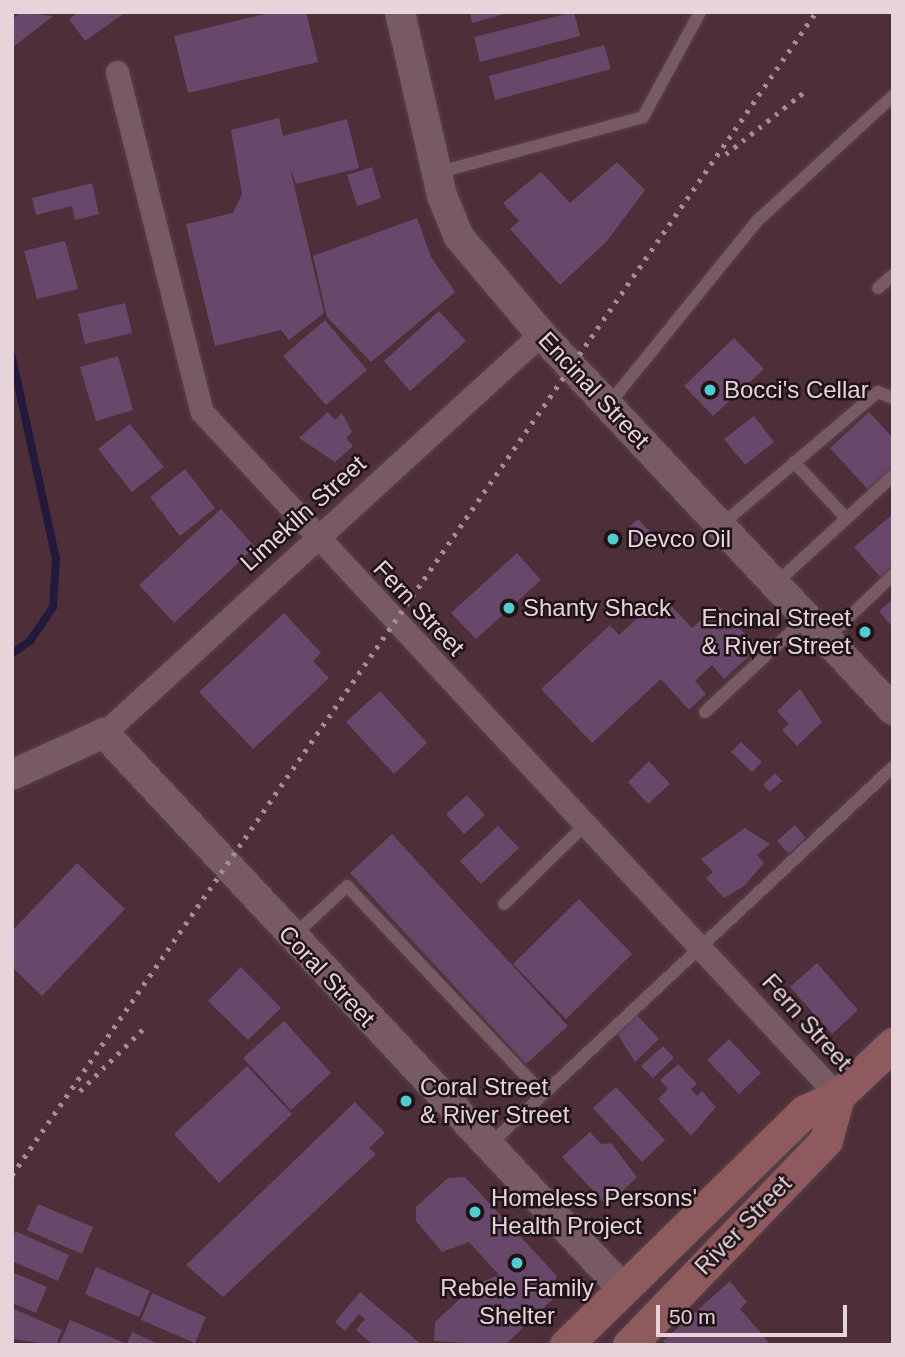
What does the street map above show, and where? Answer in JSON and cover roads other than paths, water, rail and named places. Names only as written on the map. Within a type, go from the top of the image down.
[{"type":"main road","name":"River Street","points":[[566,1345],[805,1111],[838,1096],[893,1044]]},
{"type":"main road","name":"River Street","points":[[629,1345],[826,1140],[838,1096]]},
{"type":"street","name":"Encinal Street","points":[[400,12],[436,173],[459,237],[541,334],[893,710]]},
{"type":"street","name":"Fern Street","points":[[117,72],[202,412],[315,537],[702,946],[838,1096]]},
{"type":"street","name":"Limekiln Street","points":[[104,733],[315,537],[541,334]]},
{"type":"street","points":[[12,775],[104,733]]},
{"type":"street","name":"Coral Street","points":[[104,733],[486,1147],[623,1289]]},
{"type":"lane","points":[[436,173],[643,117],[700,12]]},
{"type":"lane","points":[[608,406],[757,221],[893,96]]},
{"type":"lane","points":[[878,288],[893,275]]},
{"type":"lane","points":[[721,525],[878,392],[893,398]]},
{"type":"lane","points":[[794,462],[846,518]]},
{"type":"lane","points":[[775,584],[893,476]]},
{"type":"lane","points":[[705,712],[816,628],[893,575]]},
{"type":"lane","points":[[486,1147],[893,767]]},
{"type":"lane","points":[[504,904],[587,823]]},
{"type":"lane","points":[[291,938],[347,886],[543,1094]]},
{"type":"waterway","points":[[12,357],[56,559],[53,607],[31,640],[12,654]]},
{"type":"railway","points":[[12,1175],[816,12]]},
{"type":"railway","points":[[726,154],[803,93]]},
{"type":"railway","points":[[80,1091],[144,1028]]},
{"type":"place","name":"Bocci's Cellar","points":[[710,390]]},
{"type":"place","name":"Devco Oil","points":[[613,539]]},
{"type":"place","name":"Shanty Shack","points":[[509,608]]},
{"type":"place","name":"Encinal Street & River Street","points":[[865,632]]},
{"type":"place","name":"Coral Street & River Street","points":[[406,1101]]},
{"type":"place","name":"Homeless Persons' Health Project","points":[[475,1212]]},
{"type":"place","name":"Rebele Family Shelter","points":[[517,1263]]}]
